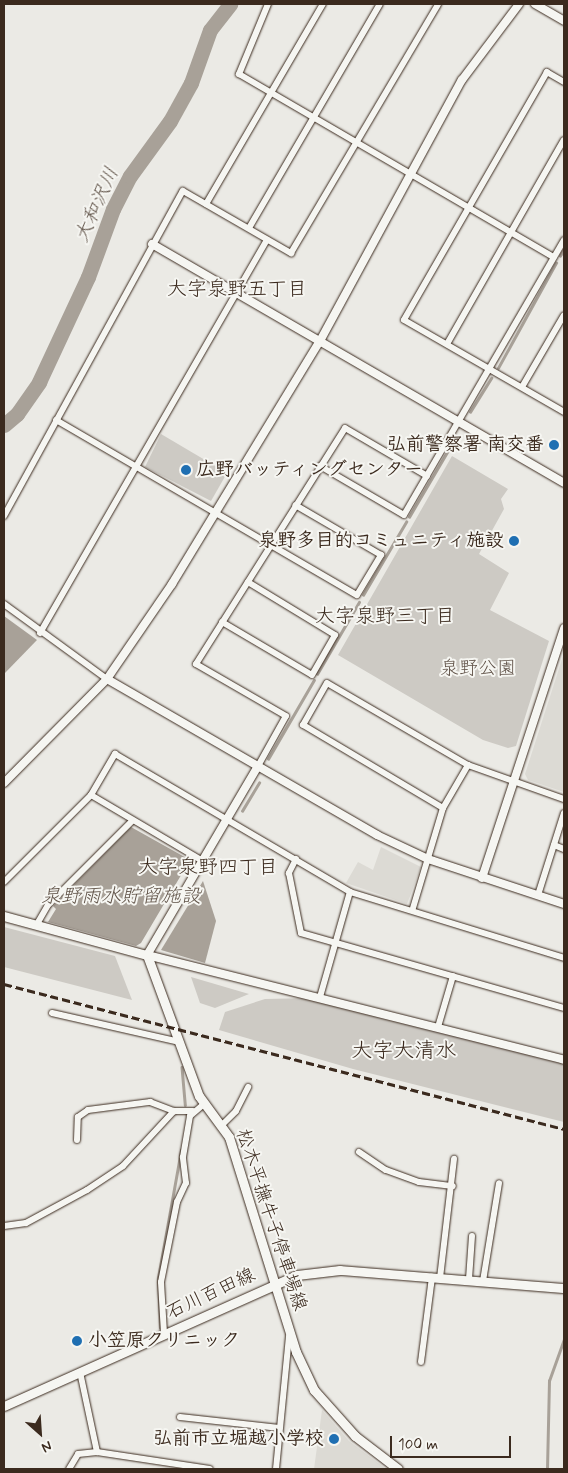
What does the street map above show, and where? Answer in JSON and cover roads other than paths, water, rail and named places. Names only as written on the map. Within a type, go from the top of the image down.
[{"type":"main road","points":[[4,916],[147,955]]},
{"type":"main road","name":"松木平撫牛子停車場線","points":[[147,955],[204,1104],[223,1124],[276,1282],[290,1332],[322,1404],[398,1469]]},
{"type":"main road","name":"石川百田線","points":[[4,1406],[276,1282],[340,1270],[564,1288]]},
{"type":"street","points":[[268,4],[239,74],[554,257]]},
{"type":"street","points":[[206,204],[323,4]]},
{"type":"street","points":[[249,228],[380,4]]},
{"type":"street","points":[[4,783],[106,679],[217,514],[320,341],[409,172],[462,80],[519,4]]},
{"type":"street","points":[[535,4],[564,21]]},
{"type":"street","points":[[4,516],[152,244],[183,191],[291,253],[434,5]]},
{"type":"street","points":[[564,82],[547,72],[404,320],[564,412]]},
{"type":"street","points":[[447,344],[564,140]]},
{"type":"street","points":[[40,633],[267,240]]},
{"type":"street","points":[[320,466],[404,515],[458,422],[491,370],[564,240]]},
{"type":"street","points":[[152,244],[564,483]]},
{"type":"street","points":[[522,387],[564,315]]},
{"type":"street","points":[[56,420],[357,595],[381,555],[295,506]]},
{"type":"street","points":[[427,476],[346,428],[270,544],[196,664],[286,716],[228,819],[147,955],[320,997],[564,1060]]},
{"type":"street","points":[[222,622],[312,675],[335,635],[248,582]]},
{"type":"street","points":[[4,604],[40,633],[106,679],[377,835],[428,859],[564,904]]},
{"type":"street","points":[[482,878],[564,628]]},
{"type":"street","points":[[443,808],[303,725],[327,683],[468,765],[564,799]]},
{"type":"street","points":[[4,882],[91,794],[115,754],[350,892],[413,908],[564,958]]},
{"type":"street","points":[[413,908],[443,808],[468,765]]},
{"type":"street","points":[[91,794],[132,821],[202,860]]},
{"type":"street","points":[[538,896],[564,813]]},
{"type":"street","points":[[38,924],[48,904],[132,821]]},
{"type":"street","points":[[554,845],[564,849]]},
{"type":"street","points":[[296,859],[289,873],[301,933],[564,1008]]},
{"type":"street","points":[[320,997],[350,892]]},
{"type":"street","points":[[438,1027],[453,976]]},
{"type":"street","points":[[52,1013],[180,1042]]},
{"type":"street","points":[[223,1124],[236,1111],[248,1087]]},
{"type":"street","points":[[77,1140],[78,1117],[88,1110],[150,1102],[174,1111],[193,1111],[204,1104]]},
{"type":"street","points":[[4,1226],[26,1223],[124,1166],[174,1111]]},
{"type":"street","points":[[164,1333],[161,1282],[186,1183],[183,1157],[193,1111]]},
{"type":"street","points":[[359,1152],[386,1170],[419,1182],[453,1186]]},
{"type":"street","points":[[421,1362],[453,1186],[454,1159]]},
{"type":"street","points":[[484,1281],[500,1198],[499,1183]]},
{"type":"street","points":[[469,1279],[472,1236]]},
{"type":"street","points":[[276,1469],[290,1332]]},
{"type":"street","points":[[80,1372],[97,1452]]},
{"type":"street","points":[[180,1417],[279,1428]]},
{"type":"street","points":[[69,1469],[78,1454],[97,1452],[185,1467],[210,1469]]},
{"type":"water","points":[[4,616],[37,640],[4,674]]},
{"type":"water","name":"泉野雨水貯留施設","points":[[131,827],[190,860],[141,943],[136,946],[48,922],[56,909],[53,906]]},
{"type":"water","points":[[203,881],[216,921],[205,963],[161,950]]},
{"type":"waterway","name":"大和沢川","points":[[4,425],[17,414],[39,382],[88,277],[113,209],[130,176],[170,121],[191,83],[210,30],[230,4]]},
{"type":"waterway","points":[[560,256],[564,249]]},
{"type":"waterway","points":[[498,368],[556,263]]},
{"type":"waterway","points":[[470,412],[491,378]]},
{"type":"waterway","points":[[409,517],[456,437]]},
{"type":"waterway","points":[[363,595],[406,522]]},
{"type":"waterway","points":[[317,674],[359,602]]},
{"type":"waterway","points":[[268,759],[314,680]]},
{"type":"waterway","points":[[242,811],[259,783]]},
{"type":"waterway","points":[[182,1067],[185,1105]]},
{"type":"waterway","points":[[160,1328],[158,1278],[181,1150]]},
{"type":"waterway","points":[[547,1469],[549,1381],[564,1339]]},
{"type":"railway","points":[[4,984],[564,1129]]},
{"type":"place","name":"弘前警察署 南交番","points":[[554,445]]},
{"type":"place","name":"広野バッティングセンター","points":[[186,470]]},
{"type":"place","name":"泉野多目的コミュニティ施設","points":[[514,541]]},
{"type":"place","name":"小笠原クリニック","points":[[77,1341]]},
{"type":"place","name":"弘前市立堀越小学校","points":[[334,1439]]},
{"type":"district","name":"大字泉野五丁目","points":[[237,289]]},
{"type":"district","name":"大字泉野三丁目","points":[[385,616]]},
{"type":"district","name":"大字泉野四丁目","points":[[208,867]]},
{"type":"district","name":"大字大清水","points":[[404,1051]]},
{"type":"park label","name":"泉野公園","points":[[478,669]]}]
